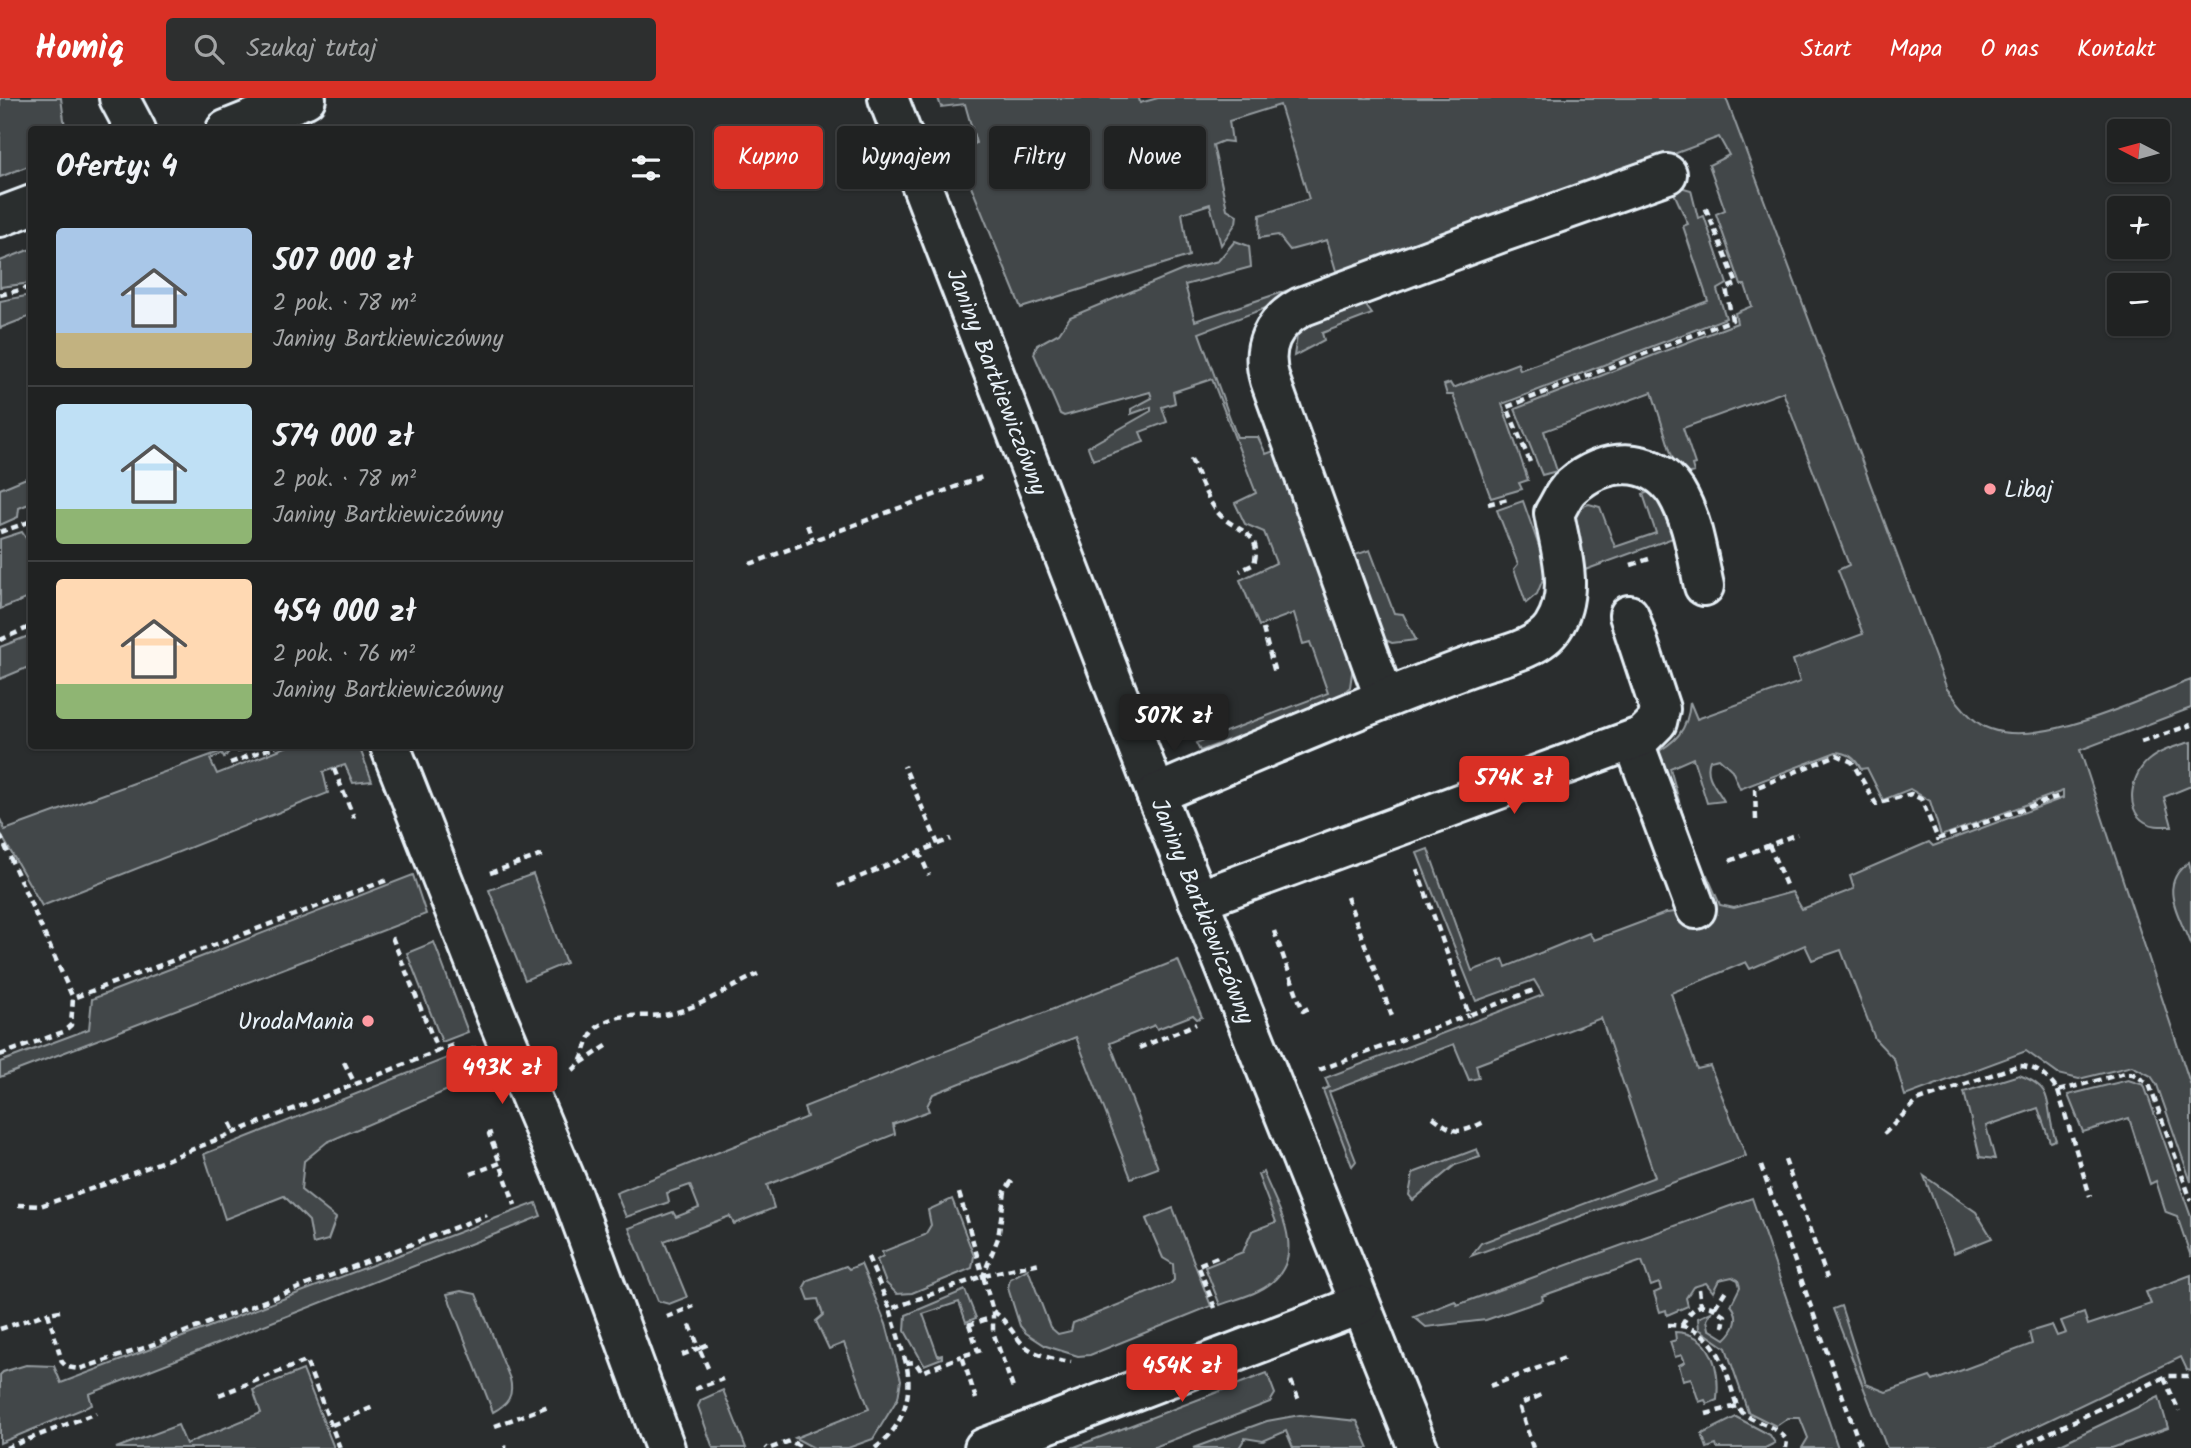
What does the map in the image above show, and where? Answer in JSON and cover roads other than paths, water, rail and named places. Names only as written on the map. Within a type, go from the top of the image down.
[{"type":"street","points":[[119,98],[134,126]]},
{"type":"street","points":[[236,126],[306,98]]},
{"type":"street","name":"Janiny Bartkiewiczówny","points":[[888,98],[1156,794],[1418,1448]]},
{"type":"street","points":[[1384,697],[1270,380],[1266,366],[1268,339],[1277,324],[1301,307],[1512,228],[1667,174]]},
{"type":"street","points":[[0,217],[28,206]]},
{"type":"street","points":[[1156,794],[1384,697],[1531,645],[1553,628],[1562,601],[1566,570],[1554,513],[1570,488],[1593,470],[1615,464],[1640,464],[1660,475],[1676,493],[1696,543],[1704,586]]},
{"type":"street","points":[[1198,900],[1633,740],[1652,729],[1660,709],[1629,615]]},
{"type":"street","points":[[1633,740],[1696,909]]},
{"type":"street","points":[[391,749],[496,1015],[572,1195],[665,1448]]},
{"type":"street","points":[[984,1448],[1359,1305]]},
{"type":"place","name":"Libaj","points":[[1990,489]]},
{"type":"place","name":"UrodaMania","points":[[368,1021]]}]
